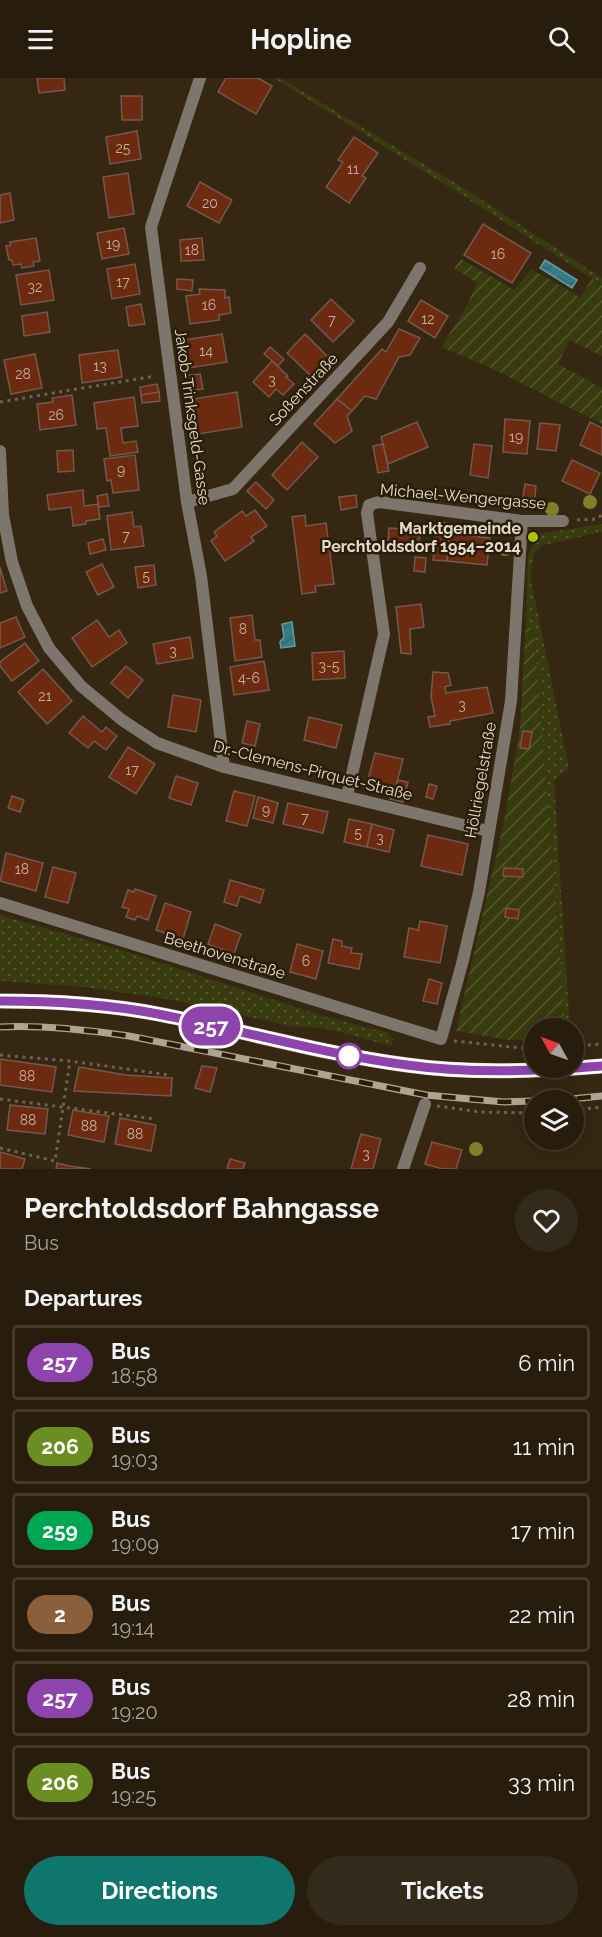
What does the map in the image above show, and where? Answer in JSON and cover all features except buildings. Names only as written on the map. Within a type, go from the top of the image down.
[{"type":"main road","points":[[0,1001],[45,1001],[156,1013],[317,1049],[409,1066],[496,1071],[602,1065]]},
{"type":"street","name":"Jakob-Trinksgeld-Gasse","points":[[200,78],[151,227],[187,502],[201,576],[224,767]]},
{"type":"street","name":"Soßenstraße","points":[[187,502],[233,489],[388,322],[420,268]]},
{"type":"street","name":"Dr.-Clemens-Pirquet-Straße","points":[[0,451],[3,515],[12,562],[27,606],[49,648],[81,686],[122,720],[157,743],[224,767],[488,831]]},
{"type":"street","name":"Michael-Wengergasse","points":[[347,796],[384,634],[367,513],[369,505],[379,502],[522,521],[563,521]]},
{"type":"street","name":"Höllriegelstraße","points":[[441,1039],[479,892],[511,701],[522,521]]},
{"type":"street","name":"Beethovenstraße","points":[[0,903],[441,1039]]},
{"type":"street","points":[[404,1169],[425,1104]]},
{"type":"path","points":[[0,402],[171,373]]},
{"type":"path","points":[[563,521],[595,519],[602,515]]},
{"type":"path","points":[[441,1039],[524,1047]]},
{"type":"path","points":[[584,1045],[602,1044]]},
{"type":"path","points":[[0,1054],[169,1075]]},
{"type":"path","points":[[0,1148],[55,1161],[70,1061]]},
{"type":"path","points":[[0,1099],[155,1119]]},
{"type":"path","points":[[425,1104],[480,1112],[524,1113]]},
{"type":"path","points":[[584,1109],[602,1107]]},
{"type":"green space","points":[[274,78],[280,78],[462,187],[602,278],[602,285],[462,195]]},
{"type":"green space","points":[[461,259],[514,290],[531,269],[580,297],[592,279],[602,285],[602,356],[570,340],[558,364],[602,388],[602,424],[491,368],[441,347],[465,309],[477,283],[454,268]]},
{"type":"green space","points":[[602,524],[602,532],[543,545],[534,553],[530,576],[569,768],[554,780],[569,1018],[565,1018],[534,634],[526,620],[528,556],[538,534]]},
{"type":"green space","points":[[526,620],[534,634],[565,1018],[524,1018],[524,1040],[509,1040],[456,1031],[505,817],[520,728]]},
{"type":"green space","points":[[0,915],[131,953],[323,1016],[389,1033],[388,1036],[394,1038],[391,1046],[324,1028],[295,1027],[162,998],[84,987],[0,981]]},
{"type":"water","points":[[545,260],[577,280],[572,288],[540,268]]},
{"type":"water","points":[[292,622],[295,646],[281,648],[280,642],[284,637],[282,624]]},
{"type":"railway","points":[[0,1027],[65,1028],[129,1036],[426,1095],[504,1102],[524,1101]]},
{"type":"railway","points":[[584,1098],[602,1096]]},
{"type":"bus line","name":"257","points":[[0,1001],[45,1001],[156,1013],[349,1056],[409,1066],[496,1071],[602,1066]]},
{"type":"place","name":"Marktgemeinde Perchtoldsdorf 1954–2014","points":[[533,537]]}]
